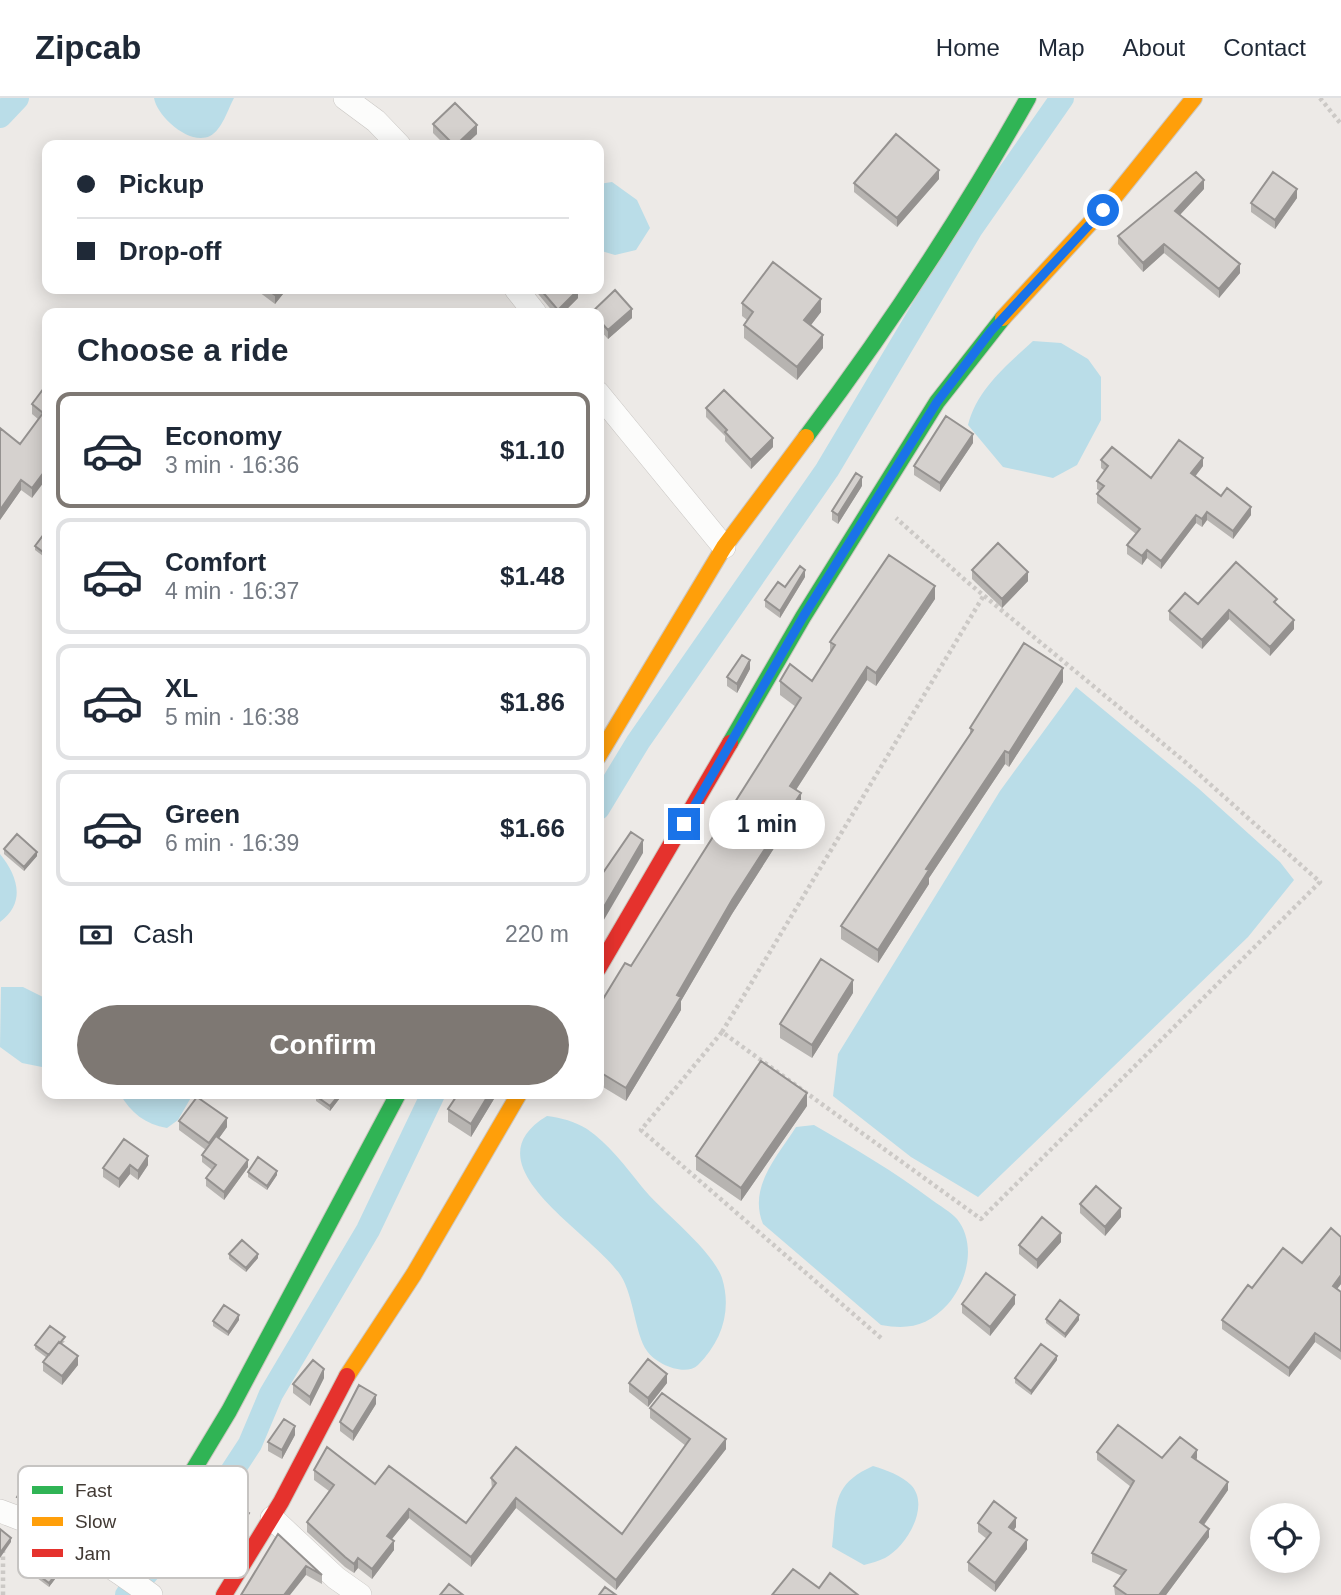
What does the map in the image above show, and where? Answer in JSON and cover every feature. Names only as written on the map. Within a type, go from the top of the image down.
[{"type":"street","points":[[345,98],[376,121],[394,140]]},
{"type":"street","points":[[604,747],[724,547],[836,398],[992,162],[1028,98]]},
{"type":"street","points":[[604,959],[803,617],[937,402],[991,331],[1108,204],[1194,98]]},
{"type":"street","points":[[520,294],[531,308]]},
{"type":"street","points":[[604,400],[724,547]]},
{"type":"street","points":[[196,1466],[229,1411],[395,1099]]},
{"type":"street","points":[[248,1556],[272,1518],[345,1380],[414,1274],[516,1099]]},
{"type":"street","points":[[272,1518],[336,1578],[360,1595]]},
{"type":"street","points":[[127,1578],[151,1595]]},
{"type":"street","points":[[224,1595],[235,1578]]},
{"type":"path","points":[[1320,98],[1341,124]]},
{"type":"path","points":[[722,1032],[981,1219],[1320,882],[1184,761],[984,595],[877,501]]},
{"type":"path","points":[[881,1338],[641,1130],[722,1032],[984,595]]},
{"type":"path","points":[[2,1512],[3,1595]]},
{"type":"water","points":[[154,98],[234,98],[218,129],[210,136],[202,138],[193,137],[175,128],[161,113]]},
{"type":"water","points":[[612,182],[637,200],[650,228],[636,250],[615,255],[604,252],[604,183]]},
{"type":"water","points":[[1033,341],[1061,343],[1088,359],[1101,377],[1101,420],[1077,465],[1053,478],[1003,467],[968,425],[978,400],[986,389]]},
{"type":"water","points":[[1076,687],[1198,788],[1280,862],[1294,880],[1248,937],[978,1197],[911,1157],[833,1096],[838,1054],[1000,791]]},
{"type":"water","points":[[0,854],[15,879],[16,897],[14,906],[0,922]]},
{"type":"water","points":[[1,987],[23,987],[42,996],[42,1067],[22,1063],[0,1047]]},
{"type":"water","points":[[123,1099],[190,1099],[178,1120],[167,1128],[139,1117]]},
{"type":"water","points":[[547,1116],[577,1124],[602,1141],[650,1197],[708,1255],[716,1267],[725,1290],[723,1324],[713,1346],[698,1365],[686,1370],[679,1369],[651,1356],[643,1344],[621,1276],[607,1259],[543,1198],[527,1177],[520,1156],[526,1135]]},
{"type":"water","points":[[814,1125],[889,1170],[949,1211],[963,1229],[968,1251],[960,1285],[948,1304],[925,1322],[900,1327],[881,1325],[763,1224],[759,1197],[773,1161],[796,1127]]},
{"type":"water","points":[[873,1466],[907,1481],[916,1494],[918,1504],[913,1525],[901,1545],[885,1558],[864,1565],[832,1547],[836,1508],[843,1489],[859,1473]]},
{"type":"building","points":[[455,103],[477,125],[461,140],[449,140],[433,124]]},
{"type":"building","points":[[896,134],[939,170],[897,218],[854,183]]},
{"type":"building","points":[[1196,172],[1204,180],[1175,211],[1240,264],[1219,289],[1164,244],[1143,263],[1118,236]]},
{"type":"building","points":[[1273,172],[1297,189],[1275,220],[1251,203]]},
{"type":"building","points":[[773,262],[821,299],[804,320],[823,335],[797,367],[744,325],[753,312],[742,303]]},
{"type":"building","points":[[615,290],[632,309],[608,330],[604,326],[604,308],[596,308]]},
{"type":"building","points":[[544,294],[574,294],[560,308],[556,308]]},
{"type":"building","points":[[724,390],[773,438],[751,460],[706,408]]},
{"type":"building","points":[[42,391],[42,412],[32,404]]},
{"type":"building","points":[[42,414],[42,475],[32,488],[21,480],[0,510],[0,428],[20,444]]},
{"type":"building","points":[[946,416],[973,434],[940,483],[914,466]]},
{"type":"building","points":[[1179,440],[1203,458],[1191,473],[1221,496],[1227,488],[1251,507],[1233,531],[1207,512],[1202,519],[1196,515],[1161,561],[1147,550],[1142,556],[1127,545],[1140,529],[1097,494],[1104,486],[1097,481],[1108,466],[1101,460],[1112,447],[1151,478]]},
{"type":"building","points":[[856,473],[862,477],[838,515],[832,511]]},
{"type":"building","points":[[42,537],[42,551],[35,546]]},
{"type":"building","points":[[998,543],[1028,572],[1002,599],[972,570]]},
{"type":"building","points":[[889,555],[935,586],[876,673],[867,667],[790,786],[801,793],[732,900],[677,995],[681,997],[626,1088],[604,1075],[604,997],[625,963],[631,966],[801,698],[780,681],[790,664],[812,681],[835,645],[830,642]]},
{"type":"building","points":[[1236,562],[1277,599],[1274,602],[1294,620],[1270,647],[1229,610],[1202,640],[1169,611],[1185,593],[1198,604]]},
{"type":"building","points":[[800,566],[805,570],[780,611],[765,600],[778,582],[785,587]]},
{"type":"building","points":[[1024,643],[1063,668],[1009,753],[1005,751],[926,869],[929,870],[878,950],[841,926],[973,730],[970,728]]},
{"type":"building","points":[[742,655],[750,660],[737,684],[727,677]]},
{"type":"building","points":[[631,832],[643,840],[604,907],[604,871]]},
{"type":"building","points":[[17,834],[37,852],[24,867],[4,849]]},
{"type":"building","points":[[821,959],[853,980],[812,1045],[780,1024]]},
{"type":"building","points":[[761,1061],[807,1093],[741,1188],[696,1156]]},
{"type":"building","points":[[196,1099],[200,1099],[227,1118],[209,1143],[179,1121]]},
{"type":"building","points":[[320,1099],[336,1099],[330,1106]]},
{"type":"building","points":[[455,1099],[486,1099],[471,1124],[448,1109]]},
{"type":"building","points":[[216,1136],[248,1160],[224,1192],[206,1178],[216,1165],[202,1155]]},
{"type":"building","points":[[124,1139],[148,1156],[138,1171],[130,1165],[119,1179],[103,1168]]},
{"type":"building","points":[[258,1157],[277,1171],[267,1186],[248,1172]]},
{"type":"building","points":[[1096,1186],[1121,1208],[1105,1227],[1080,1204]]},
{"type":"building","points":[[1042,1217],[1061,1233],[1037,1260],[1019,1245]]},
{"type":"building","points":[[1331,1228],[1341,1237],[1341,1275],[1333,1286],[1341,1292],[1341,1351],[1315,1333],[1289,1368],[1222,1320],[1248,1285],[1252,1288],[1283,1248],[1302,1263]]},
{"type":"building","points":[[242,1240],[258,1254],[246,1268],[229,1254]]},
{"type":"building","points":[[986,1273],[1015,1295],[990,1327],[962,1304]]},
{"type":"building","points":[[1060,1300],[1079,1315],[1065,1334],[1046,1319]]},
{"type":"building","points":[[224,1305],[239,1315],[228,1332],[213,1321]]},
{"type":"building","points":[[50,1326],[65,1337],[49,1355],[35,1345]]},
{"type":"building","points":[[59,1342],[78,1356],[62,1376],[43,1362]]},
{"type":"building","points":[[1041,1344],[1057,1356],[1031,1391],[1015,1378]]},
{"type":"building","points":[[648,1359],[667,1374],[648,1398],[629,1383]]},
{"type":"building","points":[[313,1360],[324,1369],[310,1397],[293,1384]]},
{"type":"building","points":[[359,1385],[376,1395],[353,1432],[340,1422]]},
{"type":"building","points":[[662,1393],[726,1439],[616,1580],[516,1498],[471,1557],[409,1509],[387,1536],[394,1541],[372,1569],[358,1558],[354,1564],[307,1522],[334,1485],[314,1470],[327,1447],[375,1484],[389,1466],[466,1523],[496,1483],[491,1478],[516,1447],[622,1534],[690,1439],[650,1408]]},
{"type":"building","points":[[284,1419],[295,1426],[282,1450],[268,1442]]},
{"type":"building","points":[[1118,1425],[1162,1458],[1180,1437],[1197,1450],[1192,1457],[1228,1482],[1200,1522],[1209,1529],[1159,1595],[1127,1595],[1114,1586],[1126,1570],[1092,1553],[1134,1481],[1097,1452]]},
{"type":"building","points":[[994,1501],[1016,1518],[1009,1527],[1027,1540],[995,1583],[968,1562],[991,1533],[978,1523]]},
{"type":"building","points":[[0,1529],[11,1538],[0,1553]]},
{"type":"building","points":[[278,1534],[322,1575],[306,1566],[284,1595],[241,1595]]},
{"type":"building","points":[[793,1569],[819,1588],[830,1573],[858,1595],[772,1595]]},
{"type":"building","points":[[449,1584],[463,1595],[440,1595]]},
{"type":"building","points":[[605,1587],[616,1595],[599,1595]]},
{"type":"waterway","points":[[0,116],[17,98]]},
{"type":"waterway","points":[[604,798],[638,742],[827,470],[970,230],[1062,98]]},
{"type":"waterway","points":[[236,1466],[250,1444],[271,1394],[368,1230],[431,1099]]},
{"type":"waterway","points":[[127,1595],[142,1578]]},
{"type":"traffic: fast","points":[[806,437],[923,271],[1028,98]]},
{"type":"traffic: fast","points":[[730,743],[803,617],[937,402],[1003,318]]},
{"type":"traffic: fast","points":[[196,1466],[229,1411],[395,1099]]},
{"type":"traffic: slow","points":[[1003,318],[1116,195],[1194,98]]},
{"type":"traffic: slow","points":[[604,747],[724,547],[806,437]]},
{"type":"traffic: slow","points":[[347,1376],[414,1274],[516,1099]]},
{"type":"traffic: jam","points":[[604,959],[730,743]]},
{"type":"traffic: jam","points":[[248,1556],[281,1502],[347,1376]]},
{"type":"traffic: jam","points":[[224,1595],[234,1578]]},
{"type":"route","points":[[684,824],[803,617],[937,402],[991,331],[1103,210]]}]
